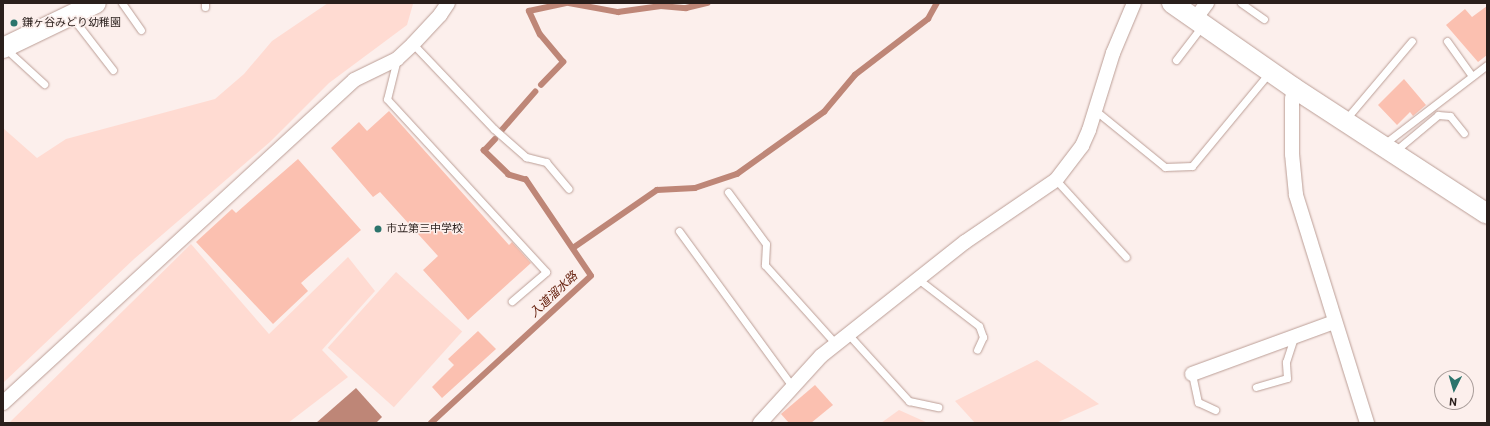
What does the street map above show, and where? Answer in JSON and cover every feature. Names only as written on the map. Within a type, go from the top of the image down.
[{"type":"street","points":[[3,47],[96,3]]},
{"type":"street","points":[[3,403],[354,80],[397,58],[413,44],[440,15],[448,3]]},
{"type":"street","points":[[760,423],[792,386],[848,334],[965,242],[1056,180],[1082,146],[1096,111],[1113,53],[1134,3]]},
{"type":"street","points":[[1172,3],[1294,88],[1487,214]]},
{"type":"street","points":[[1199,21],[1206,3]]},
{"type":"street","points":[[1294,88],[1292,100],[1292,154],[1296,195],[1334,322],[1367,423]]},
{"type":"street","points":[[1192,374],[1334,322]]},
{"type":"lane","points":[[122,3],[141,30]]},
{"type":"lane","points":[[1241,3],[1264,19]]},
{"type":"lane","points":[[71,15],[113,70]]},
{"type":"lane","points":[[1176,60],[1199,21]]},
{"type":"lane","points":[[1344,121],[1412,40]]},
{"type":"lane","points":[[1447,41],[1472,76]]},
{"type":"lane","points":[[413,44],[494,129],[526,157],[546,162],[570,189]]},
{"type":"lane","points":[[3,47],[44,84]]},
{"type":"lane","points":[[397,58],[387,99],[546,272],[512,300]]},
{"type":"lane","points":[[1387,149],[1487,64]]},
{"type":"lane","points":[[1096,111],[1165,167],[1192,166],[1270,71]]},
{"type":"lane","points":[[1387,149],[1438,115],[1450,116],[1464,133]]},
{"type":"lane","points":[[1056,180],[1126,257]]},
{"type":"lane","points":[[728,192],[766,244],[765,266],[836,344]]},
{"type":"lane","points":[[679,231],[792,386]]},
{"type":"lane","points":[[918,278],[979,326],[983,338],[977,350]]},
{"type":"lane","points":[[848,334],[909,400],[938,407]]},
{"type":"lane","points":[[1256,387],[1287,378],[1286,362],[1295,336]]},
{"type":"lane","points":[[1192,374],[1198,402],[1215,410]]},
{"type":"shaded area","points":[[328,3],[413,4],[407,25],[329,83],[270,142],[134,259],[3,383],[3,128],[37,158],[66,139],[215,99],[244,74],[272,41]]},
{"type":"shaded area","points":[[191,244],[269,334],[348,257],[375,291],[322,350],[348,377],[288,423],[9,423]]},
{"type":"shaded area","points":[[396,272],[462,332],[394,407],[328,348]]},
{"type":"shaded area","points":[[1037,360],[1099,404],[1056,423],[975,423],[955,401]]},
{"type":"shaded area","points":[[356,388],[382,417],[376,423],[316,423]]},
{"type":"shaded area","points":[[899,410],[928,423],[881,423]]},
{"type":"building","points":[[1487,6],[1487,55],[1478,62],[1446,25],[1465,9],[1472,17]]},
{"type":"building","points":[[1404,79],[1426,105],[1413,116],[1410,112],[1397,125],[1378,105]]},
{"type":"building","points":[[389,111],[509,245],[512,242],[531,263],[468,320],[423,270],[438,256],[380,192],[373,197],[331,148],[359,122],[367,131]]},
{"type":"building","points":[[298,159],[361,230],[301,283],[308,291],[273,324],[196,242],[232,209],[236,213]]},
{"type":"building","points":[[478,331],[496,349],[442,398],[432,387],[454,365],[448,359]]},
{"type":"building","points":[[815,385],[833,405],[811,423],[789,423],[781,414]]},
{"type":"waterway","name":"入道溜水路","points":[[541,85],[563,62],[540,35],[529,11],[568,3]]},
{"type":"waterway","name":"入道溜水路","points":[[569,3],[618,12],[661,6],[686,8],[707,3]]},
{"type":"waterway","points":[[573,248],[657,190],[695,188],[737,174],[824,112],[855,75],[928,19],[937,3]]},
{"type":"waterway","name":"入道溜水路","points":[[501,131],[535,92]]},
{"type":"waterway","name":"入道溜水路","points":[[431,423],[591,276],[526,180],[509,175],[484,151],[495,139]]},
{"type":"place","name":"鎌ヶ谷みどり幼稚園","points":[[14,23]]},
{"type":"place","name":"市立第三中学校","points":[[378,229]]}]
